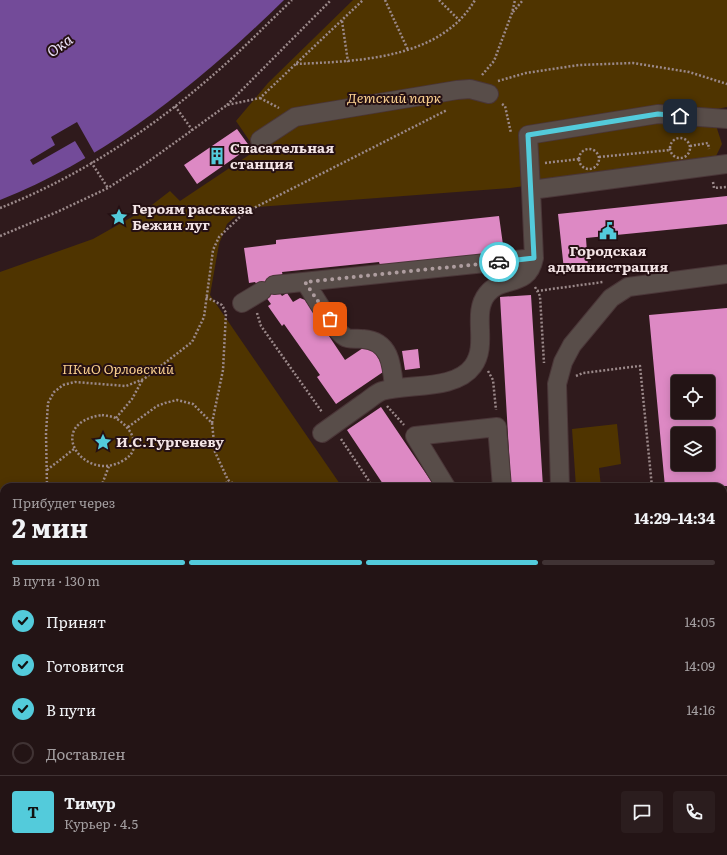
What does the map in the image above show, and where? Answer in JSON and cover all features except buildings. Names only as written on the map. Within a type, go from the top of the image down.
[{"type":"street","points":[[260,140],[295,117],[470,89],[489,94]]},
{"type":"street","points":[[327,430],[380,392],[394,388],[439,383],[458,378],[473,366],[480,354],[480,312],[482,301],[491,289],[527,275],[532,267],[534,258],[528,135],[658,114],[727,119]]},
{"type":"street","points":[[531,190],[727,164]]},
{"type":"street","points":[[258,294],[305,282],[534,258]]},
{"type":"street","points":[[560,483],[557,384],[563,362],[572,345],[611,298],[628,287],[727,274]]},
{"type":"street","points":[[305,282],[342,335],[346,338],[368,339],[377,342],[385,350],[391,360],[394,388]]},
{"type":"street","points":[[444,483],[415,436],[497,427],[502,483]]},
{"type":"path","points":[[0,208],[27,197],[92,162],[175,106],[237,54],[292,0]]},
{"type":"path","points":[[0,236],[57,212],[108,188],[193,131],[227,105],[330,0]]},
{"type":"path","points":[[227,105],[260,98],[363,0]]},
{"type":"path","points":[[386,0],[408,50]]},
{"type":"path","points":[[439,0],[460,21]]},
{"type":"path","points":[[296,64],[348,62],[408,50],[443,34],[460,21],[475,0]]},
{"type":"path","points":[[47,483],[46,434],[48,403],[54,392],[63,385],[75,382],[126,386],[144,379],[192,342],[204,318],[213,250],[219,236],[244,213],[447,110],[463,99],[494,61],[512,13],[515,0]]},
{"type":"path","points":[[512,13],[523,0]]},
{"type":"path","points":[[342,20],[348,62]]},
{"type":"path","points":[[470,89],[526,73],[579,65],[633,63],[689,72],[727,84]]},
{"type":"path","points":[[175,106],[193,131]]},
{"type":"path","points":[[505,106],[512,134]]},
{"type":"path","points":[[680,138],[686,140],[690,146],[689,152],[682,158],[673,155],[670,150],[673,140],[680,138]]},
{"type":"path","points":[[589,149],[595,151],[599,157],[598,163],[591,169],[582,166],[579,159],[582,151],[589,149]]},
{"type":"path","points":[[599,157],[670,150]]},
{"type":"path","points":[[530,164],[579,159]]},
{"type":"path","points":[[92,162],[108,188]]},
{"type":"path","points":[[258,294],[261,326],[327,430],[370,483]]},
{"type":"path","points":[[206,297],[222,305],[226,313],[224,370],[212,423],[215,452],[228,480],[232,483]]},
{"type":"path","points":[[541,313],[544,369]]},
{"type":"path","points":[[557,384],[583,373],[640,366],[652,483]]},
{"type":"path","points":[[116,418],[132,399],[144,379]]},
{"type":"path","points":[[493,380],[497,427]]},
{"type":"path","points":[[128,427],[157,406],[177,400],[193,404],[212,423]]},
{"type":"path","points":[[389,410],[415,436]]},
{"type":"path","points":[[102,415],[116,418],[128,427],[133,436],[133,451],[128,458],[119,464],[109,466],[96,465],[83,459],[74,449],[72,441],[74,430],[80,422],[90,417],[102,415]]},
{"type":"path","points":[[47,470],[74,449]]},
{"type":"path","points":[[103,483],[109,466]]},
{"type":"green space","points":[[353,0],[727,0],[727,107],[711,110],[722,144],[714,160],[510,188],[245,208],[227,224],[219,244],[210,295],[339,483],[0,483],[0,272],[93,239],[148,208],[170,191],[180,201],[252,153],[253,146],[236,121],[268,83]]},
{"type":"green space","points":[[617,424],[621,464],[599,468],[601,483],[576,483],[572,429]]},
{"type":"water","name":"Ока","points":[[0,0],[284,0],[220,59],[152,114],[79,162],[0,200]]},
{"type":"pier","points":[[77,122],[95,154],[86,159],[75,141],[33,165],[30,160],[55,145],[51,137]]},
{"type":"way so far","points":[[330,319],[305,282],[499,262]]},
{"type":"place","name":"Спасательная станция","points":[[217,156]]},
{"type":"place","name":"Героям рассказа Бежин луг","points":[[119,217]]},
{"type":"place","name":"Городская администрация","points":[[608,231]]},
{"type":"place","name":"И.С.Тургеневу","points":[[103,442]]},
{"type":"route","points":[[499,262],[534,258],[528,135],[658,114],[680,116]]},
{"type":"park label","name":"Детский парк","points":[[394,98]]},
{"type":"park label","name":"ПКиО Орловский","points":[[118,369]]}]
